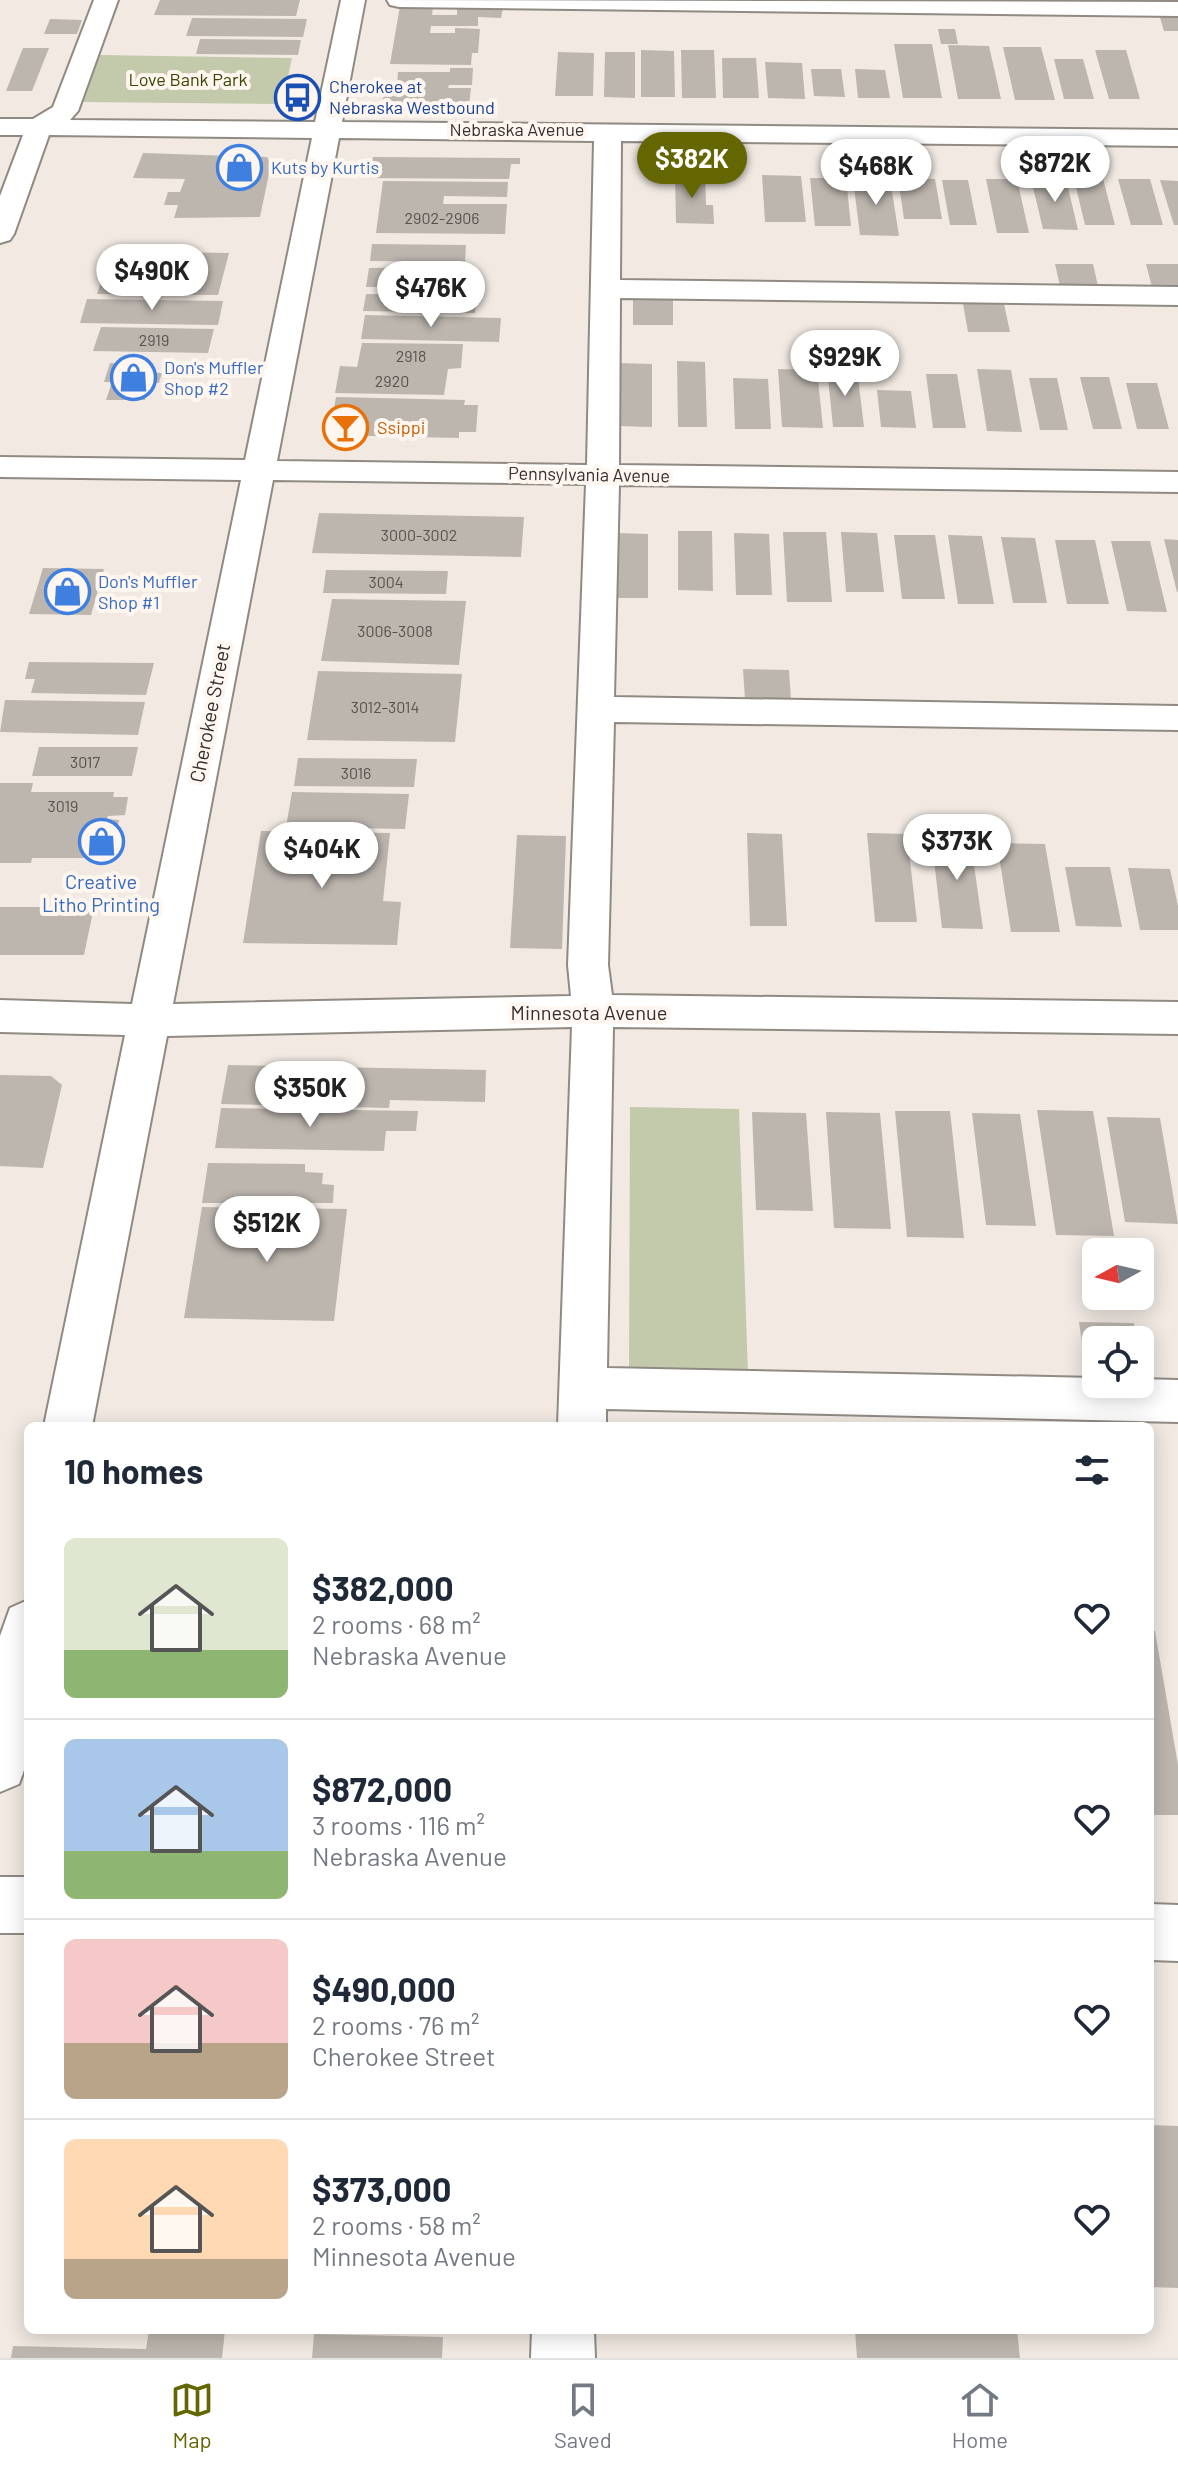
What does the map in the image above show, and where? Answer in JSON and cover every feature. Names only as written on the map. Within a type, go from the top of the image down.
[{"type":"street","points":[[0,234],[39,127],[65,111],[106,0]]},
{"type":"street","name":"Cherokee Street","points":[[69,1422],[353,0]]},
{"type":"street","points":[[399,0],[1178,9]]},
{"type":"street","name":"Nebraska Avenue","points":[[0,127],[1178,138]]},
{"type":"street","points":[[608,131],[603,475],[588,965],[593,1011],[582,1407],[1178,1401]]},
{"type":"street","points":[[607,289],[1178,296]]},
{"type":"street","name":"Pennsylvania Avenue","points":[[0,467],[1178,482]]},
{"type":"street","points":[[596,709],[1178,718]]},
{"type":"street","name":"Minnesota Avenue","points":[[0,1016],[149,1020],[593,1011],[1178,1018]]},
{"type":"street","points":[[0,1765],[24,1645]]},
{"type":"street","points":[[0,1905],[24,1905]]},
{"type":"street","points":[[1154,1932],[1178,1933]]},
{"type":"street","points":[[563,2334],[563,2358]]},
{"type":"green space","name":"Love Bank Park","points":[[100,55],[292,58],[282,104],[83,102]]},
{"type":"green space","points":[[630,1107],[739,1109],[748,1375],[629,1373]]},
{"type":"building","points":[[160,0],[300,0],[296,16],[154,15]]},
{"type":"building","points":[[400,6],[433,7],[432,15],[457,15],[457,7],[503,7],[501,18],[478,17],[478,26],[431,26],[430,33],[455,33],[455,28],[480,29],[478,53],[472,53],[471,65],[390,64]]},
{"type":"building","points":[[1159,14],[1178,15],[1178,31],[1164,31]]},
{"type":"building","points":[[192,18],[307,19],[303,37],[186,36]]},
{"type":"building","points":[[50,19],[82,20],[77,34],[44,34]]},
{"type":"building","points":[[938,29],[955,29],[958,44],[941,44]]},
{"type":"building","points":[[200,39],[301,40],[298,55],[196,54]]},
{"type":"building","points":[[894,44],[932,44],[942,98],[903,98]]},
{"type":"building","points":[[948,45],[989,46],[1001,99],[958,99]]},
{"type":"building","points":[[1003,47],[1041,47],[1055,100],[1015,100]]},
{"type":"building","points":[[23,48],[49,48],[32,91],[6,91]]},
{"type":"building","points":[[641,50],[674,51],[675,97],[641,97]]},
{"type":"building","points":[[681,50],[714,50],[716,98],[682,98]]},
{"type":"building","points":[[1095,50],[1126,50],[1140,99],[1109,99]]},
{"type":"building","points":[[558,52],[594,53],[593,96],[555,96]]},
{"type":"building","points":[[605,52],[635,52],[635,98],[604,97]]},
{"type":"building","points":[[722,58],[756,58],[759,98],[723,98]]},
{"type":"building","points":[[1054,59],[1083,59],[1094,99],[1064,99]]},
{"type":"building","points":[[765,62],[802,63],[805,99],[768,98]]},
{"type":"building","points":[[450,68],[473,68],[472,85],[449,85],[448,88],[471,88],[469,106],[382,105],[385,85],[397,85],[398,72],[450,72]]},
{"type":"building","points":[[811,69],[841,69],[845,97],[814,96]]},
{"type":"building","points":[[855,69],[885,70],[890,98],[858,98]]},
{"type":"building","points":[[143,153],[267,157],[271,164],[260,217],[174,218],[178,205],[164,205],[168,192],[180,192],[185,179],[133,178]]},
{"type":"building","points":[[373,157],[520,158],[520,164],[511,164],[509,179],[370,178]]},
{"type":"building","points":[[675,174],[705,174],[706,205],[713,205],[714,224],[676,223]]},
{"type":"building","points":[[762,175],[801,176],[806,222],[765,222]]},
{"type":"building","points":[[810,178],[846,178],[851,226],[815,226]]},
{"type":"building","points":[[898,178],[935,179],[942,219],[904,219]]},
{"type":"building","points":[[853,179],[890,179],[899,236],[860,235]]},
{"type":"building","points":[[986,179],[1017,179],[1029,233],[997,233]]},
{"type":"building","points":[[1031,179],[1066,179],[1078,230],[1043,229]]},
{"type":"building","points":[[1074,179],[1103,179],[1115,225],[1085,225]]},
{"type":"building","points":[[1118,179],[1150,179],[1163,225],[1131,225]]},
{"type":"building","points":[[942,180],[968,180],[977,225],[950,225]]},
{"type":"building","points":[[1160,180],[1178,181],[1178,225],[1174,225]]},
{"type":"building","points":[[383,181],[508,182],[507,197],[444,196],[443,204],[507,204],[505,234],[376,233]]},
{"type":"building","points":[[372,244],[466,245],[465,262],[370,261]]},
{"type":"building","points":[[111,251],[229,253],[218,295],[97,294]]},
{"type":"building","points":[[1055,264],[1093,264],[1098,286],[1060,286]]},
{"type":"building","points":[[1146,264],[1178,264],[1178,287],[1152,287]]},
{"type":"building","points":[[464,267],[462,287],[366,287],[369,268]]},
{"type":"building","points":[[426,290],[461,290],[461,294],[482,294],[482,301],[476,301],[475,313],[363,311],[366,294],[425,295]]},
{"type":"building","points":[[633,297],[673,298],[673,325],[633,325]]},
{"type":"building","points":[[87,299],[223,301],[218,325],[80,323]]},
{"type":"building","points":[[963,304],[1004,304],[1010,332],[968,332]]},
{"type":"building","points":[[365,315],[501,318],[499,342],[361,339]]},
{"type":"building","points":[[101,327],[214,329],[208,353],[93,351]]},
{"type":"building","points":[[362,343],[463,344],[461,368],[448,369],[444,395],[335,393],[340,366],[357,367]]},
{"type":"building","points":[[677,361],[705,362],[707,427],[678,427]]},
{"type":"building","name":"Don's Muffler Shop #2","points":[[110,363],[144,364],[142,372],[162,373],[159,383],[149,383],[145,400],[106,400],[112,382],[104,382]]},
{"type":"building","points":[[618,363],[652,364],[652,427],[617,426]]},
{"type":"building","points":[[827,368],[857,369],[864,427],[833,427]]},
{"type":"building","points":[[778,369],[817,370],[823,428],[782,427]]},
{"type":"building","points":[[977,369],[1011,370],[1022,432],[987,431]]},
{"type":"building","points":[[926,374],[957,374],[966,428],[933,428]]},
{"type":"building","points":[[1080,377],[1109,377],[1122,429],[1093,429]]},
{"type":"building","points":[[733,378],[768,379],[771,429],[735,429]]},
{"type":"building","points":[[1029,378],[1057,378],[1068,430],[1040,430]]},
{"type":"building","points":[[1126,383],[1157,383],[1169,429],[1137,429]]},
{"type":"building","points":[[877,390],[911,391],[916,428],[881,427]]},
{"type":"building","points":[[336,397],[465,400],[464,405],[478,405],[476,432],[459,432],[459,438],[329,435]]},
{"type":"building","points":[[319,513],[524,517],[521,557],[312,553]]},
{"type":"building","points":[[678,531],[712,531],[713,591],[678,590]]},
{"type":"building","points":[[783,532],[826,532],[832,602],[787,602]]},
{"type":"building","points":[[841,532],[877,533],[884,592],[846,592]]},
{"type":"building","points":[[616,533],[648,534],[648,598],[615,598]]},
{"type":"building","points":[[734,533],[769,534],[772,595],[736,595]]},
{"type":"building","points":[[894,535],[935,535],[945,599],[902,599]]},
{"type":"building","points":[[948,535],[982,536],[994,604],[958,604]]},
{"type":"building","points":[[1001,537],[1035,538],[1047,603],[1013,603]]},
{"type":"building","points":[[1164,539],[1178,540],[1178,592],[1177,592]]},
{"type":"building","points":[[1055,540],[1095,540],[1109,604],[1067,604]]},
{"type":"building","points":[[1111,541],[1150,541],[1167,612],[1127,611]]},
{"type":"building","name":"Don's Muffler Shop #1","points":[[43,568],[104,569],[91,615],[29,614]]},
{"type":"building","points":[[326,570],[448,571],[446,594],[323,593]]},
{"type":"building","points":[[332,599],[466,601],[459,665],[321,661]]},
{"type":"building","points":[[29,662],[154,663],[146,695],[31,693],[35,679],[25,679]]},
{"type":"building","points":[[743,669],[789,670],[791,701],[745,700]]},
{"type":"building","points":[[318,671],[462,674],[455,742],[307,740]]},
{"type":"building","points":[[5,700],[145,702],[138,735],[0,732]]},
{"type":"building","points":[[39,747],[138,747],[132,776],[32,776]]},
{"type":"building","points":[[298,758],[417,759],[414,787],[294,786]]},
{"type":"building","points":[[0,783],[33,783],[31,792],[114,792],[113,797],[128,797],[125,815],[108,816],[107,819],[119,820],[111,858],[32,858],[31,863],[0,863]]},
{"type":"building","points":[[292,792],[409,794],[405,829],[286,827]]},
{"type":"building","points":[[261,831],[390,833],[383,901],[401,902],[397,945],[243,943]]},
{"type":"building","points":[[747,833],[782,834],[787,926],[750,926]]},
{"type":"building","points":[[867,833],[907,834],[917,922],[875,922]]},
{"type":"building","points":[[517,835],[566,836],[562,949],[510,948]]},
{"type":"building","points":[[931,835],[970,836],[983,929],[942,928]]},
{"type":"building","points":[[997,843],[1045,844],[1060,932],[1011,932]]},
{"type":"building","points":[[1065,867],[1110,867],[1122,927],[1076,926]]},
{"type":"building","points":[[1128,868],[1170,869],[1178,906],[1178,930],[1140,930]]},
{"type":"building","points":[[0,907],[94,907],[84,955],[0,955]]},
{"type":"building","points":[[228,1065],[486,1070],[485,1102],[390,1100],[389,1108],[221,1104]]},
{"type":"building","points":[[0,1075],[51,1076],[62,1085],[43,1168],[0,1166]]},
{"type":"building","points":[[221,1108],[418,1111],[416,1131],[386,1131],[384,1151],[215,1148]]},
{"type":"building","points":[[1037,1110],[1093,1111],[1114,1236],[1056,1235]]},
{"type":"building","points":[[895,1111],[950,1111],[964,1238],[907,1237]]},
{"type":"building","points":[[752,1112],[806,1113],[813,1211],[756,1210]]},
{"type":"building","points":[[826,1112],[880,1113],[891,1229],[834,1228]]},
{"type":"building","points":[[972,1113],[1020,1114],[1036,1226],[986,1225]]},
{"type":"building","points":[[1107,1117],[1160,1118],[1178,1224],[1125,1222]]},
{"type":"building","points":[[208,1163],[305,1164],[305,1172],[323,1173],[322,1184],[334,1185],[333,1203],[202,1203]]},
{"type":"building","points":[[202,1207],[347,1209],[334,1321],[184,1318]]},
{"type":"building","points":[[1079,1322],[1134,1323],[1134,1326],[1082,1326],[1082,1342]]},
{"type":"building","points":[[1154,1631],[1178,1765],[1178,1815],[1154,1815]]},
{"type":"building","points":[[1154,2125],[1178,2126],[1178,2288],[1154,2287]]},
{"type":"building","points":[[148,2334],[225,2334],[222,2358],[11,2358],[13,2346],[146,2349]]},
{"type":"building","points":[[314,2334],[443,2337],[442,2358],[312,2358]]},
{"type":"building","points":[[855,2334],[1017,2334],[1020,2358],[857,2358]]},
{"type":"place","name":"Cherokee at Nebraska Westbound","points":[[298,97]]},
{"type":"place","name":"Kuts by Kurtis","points":[[240,168]]},
{"type":"place","name":"Don's Muffler Shop #2","points":[[133,378]]},
{"type":"place","name":"Ssippi","points":[[346,428]]},
{"type":"place","name":"Don's Muffler Shop #1","points":[[67,592]]},
{"type":"place","name":"Creative Litho Printing","points":[[101,842]]}]
